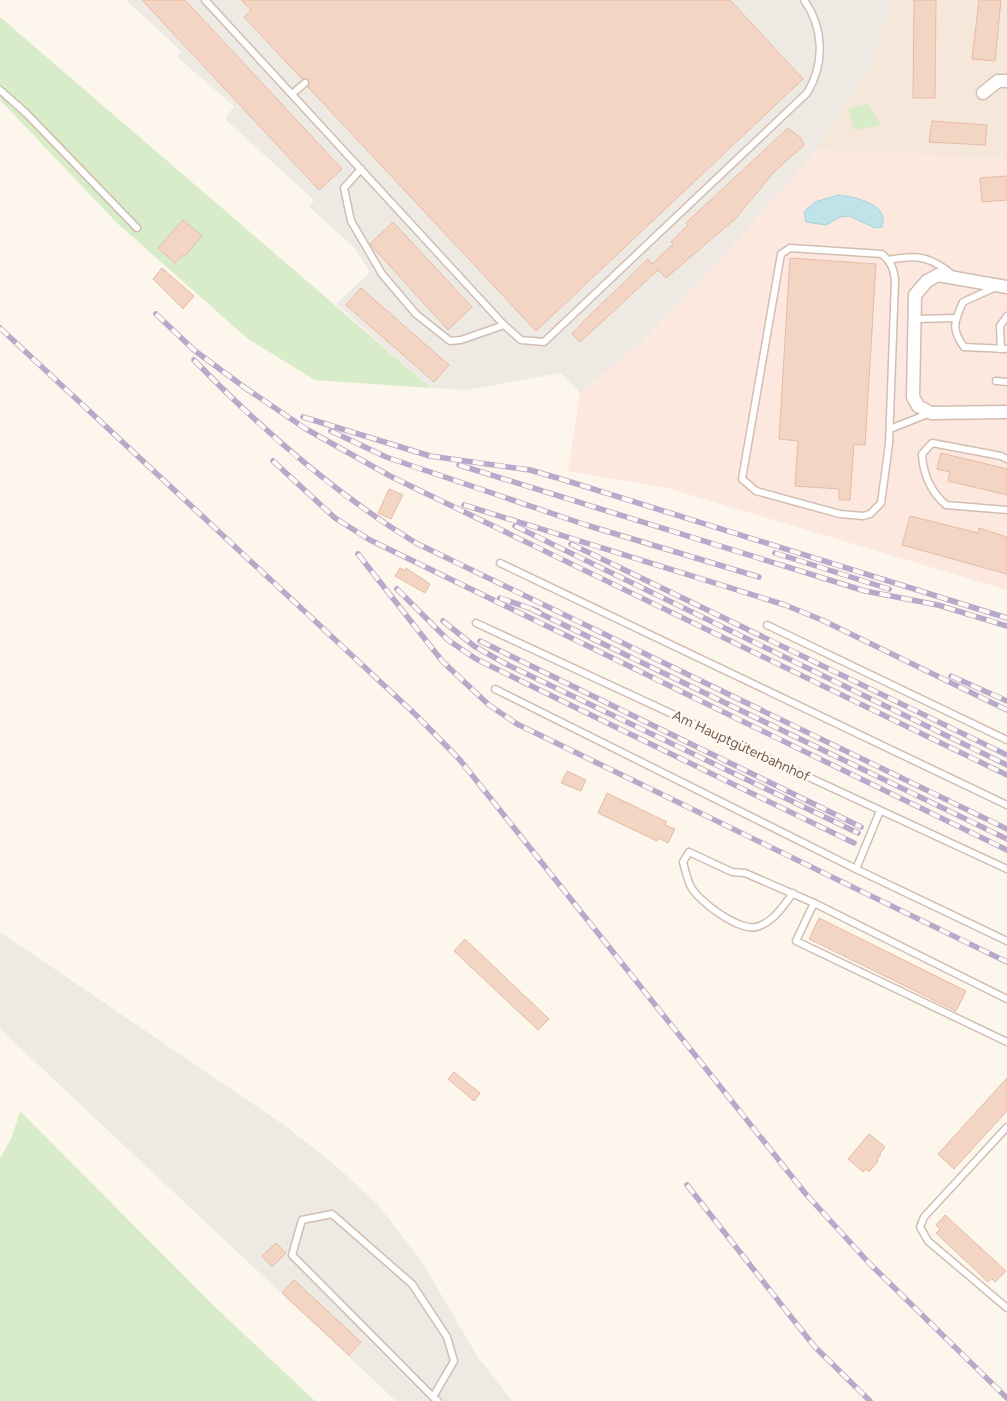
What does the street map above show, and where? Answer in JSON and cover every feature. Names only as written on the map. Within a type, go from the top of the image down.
[{"type":"street","points":[[983,93],[998,81],[1007,81]]},
{"type":"street","points":[[1004,286],[954,276],[938,275],[919,288],[915,295],[913,397],[918,406],[931,413],[1007,412]]},
{"type":"lane","points":[[204,0],[504,325],[521,340],[544,342],[807,93],[814,82],[820,62],[820,38],[812,12],[804,0]]},
{"type":"lane","points":[[292,94],[305,83]]},
{"type":"lane","points":[[0,90],[26,113],[137,228]]},
{"type":"lane","points":[[361,169],[344,188],[351,221],[382,274],[416,314],[450,341],[461,340],[504,325]]},
{"type":"lane","points":[[790,248],[882,254],[894,268],[890,429],[884,493],[881,502],[870,514],[863,516],[840,514],[756,491],[742,479],[780,254],[790,248]]},
{"type":"lane","points":[[889,260],[907,256],[935,261],[954,276]]},
{"type":"lane","points":[[1004,286],[980,293],[964,302],[956,318],[955,335],[964,347],[1004,349],[1000,326],[1007,316]]},
{"type":"lane","points":[[914,319],[956,318]]},
{"type":"lane","points":[[996,382],[1007,382]]},
{"type":"lane","points":[[890,429],[931,413]]},
{"type":"lane","points":[[1007,459],[1001,456],[932,443],[922,454],[922,469],[929,485],[946,505],[1007,510]]},
{"type":"lane","points":[[500,563],[1007,805]]},
{"type":"lane","name":"Am Hauptgüterbahnhof","points":[[476,623],[1007,869]]},
{"type":"lane","points":[[767,625],[1007,740]]},
{"type":"lane","points":[[495,689],[856,870],[1007,941]]},
{"type":"lane","points":[[856,870],[880,811]]},
{"type":"lane","points":[[793,893],[781,909],[769,920],[756,927],[738,925],[709,905],[690,886],[683,862],[689,852],[732,872],[746,873],[793,893],[814,903],[1007,999]]},
{"type":"lane","points":[[814,903],[796,941],[1007,1042]]},
{"type":"lane","points":[[1007,1126],[924,1217],[920,1227],[928,1241],[1007,1308]]},
{"type":"lane","points":[[332,1214],[412,1284],[447,1337],[454,1361],[436,1399],[292,1255],[302,1220],[332,1214]]},
{"type":"shaded area","points":[[126,0],[892,0],[872,63],[817,150],[727,252],[643,341],[580,393],[561,373],[467,390],[431,388],[336,304],[370,272],[353,246],[309,207],[314,200],[225,119],[234,106],[177,57],[181,51]]},
{"type":"shaded area","points":[[892,0],[1007,0],[1007,159],[817,150],[872,63]]},
{"type":"shaded area","points":[[817,150],[1007,159],[1007,590],[667,488],[568,471],[580,393],[643,341],[727,252]]},
{"type":"shaded area","points":[[0,932],[287,1127],[336,1166],[377,1204],[420,1259],[479,1359],[512,1401],[396,1401],[0,1029]]},
{"type":"green space","points":[[0,17],[431,388],[315,380],[248,339],[117,223],[0,100]]},
{"type":"green space","points":[[868,103],[881,125],[854,130],[849,109]]},
{"type":"green space","points":[[20,1111],[213,1305],[315,1401],[0,1401],[0,1158],[12,1137]]},
{"type":"water","points":[[838,195],[862,200],[876,207],[883,219],[882,227],[875,228],[849,216],[840,217],[826,225],[806,222],[804,212],[815,202]]},
{"type":"building","points":[[142,0],[185,0],[342,169],[319,190]]},
{"type":"building","points":[[241,0],[730,0],[803,79],[536,331],[308,87],[308,79],[302,79],[244,17],[251,10]]},
{"type":"building","points":[[914,0],[936,0],[935,98],[913,98]]},
{"type":"building","points":[[979,0],[1001,0],[995,61],[972,59]]},
{"type":"building","points":[[932,121],[987,125],[985,145],[929,142]]},
{"type":"building","points":[[788,128],[800,137],[804,145],[775,171],[735,219],[666,278],[658,270],[580,342],[572,334],[648,259],[652,264],[673,244],[671,242],[688,225],[686,223]]},
{"type":"building","points":[[1007,176],[1007,200],[982,202],[980,178]]},
{"type":"building","points":[[183,220],[202,236],[184,257],[182,255],[175,263],[158,248]]},
{"type":"building","points":[[393,222],[472,307],[448,330],[370,244]]},
{"type":"building","points":[[790,258],[876,264],[865,445],[854,444],[850,500],[839,500],[839,489],[795,486],[798,441],[779,439]]},
{"type":"building","points":[[162,268],[194,296],[183,309],[153,279]]},
{"type":"building","points":[[361,288],[449,365],[434,382],[346,305]]},
{"type":"building","points":[[941,453],[1007,469],[1007,495],[948,481],[950,472],[937,469]]},
{"type":"building","points":[[389,489],[403,495],[391,519],[378,513]]},
{"type":"building","points":[[910,516],[978,533],[979,528],[1007,537],[1007,574],[902,545]]},
{"type":"building","points":[[400,568],[405,571],[406,568],[430,584],[425,593],[395,576]]},
{"type":"building","points":[[567,771],[586,780],[581,791],[561,783]]},
{"type":"building","points":[[607,793],[667,822],[665,825],[675,829],[668,843],[659,838],[657,841],[598,813]]},
{"type":"building","points":[[819,918],[966,991],[956,1011],[809,939]]},
{"type":"building","points":[[465,939],[549,1019],[538,1030],[454,951]]},
{"type":"building","points":[[454,1072],[480,1093],[474,1101],[448,1079]]},
{"type":"building","points":[[1007,1078],[1007,1111],[954,1169],[938,1154]]},
{"type":"building","points":[[869,1134],[885,1147],[880,1153],[878,1161],[869,1172],[866,1169],[863,1172],[848,1159]]},
{"type":"building","points":[[945,1215],[1006,1271],[995,1282],[991,1278],[988,1282],[936,1233],[940,1229],[936,1225]]},
{"type":"building","points":[[276,1243],[286,1253],[272,1267],[262,1256]]},
{"type":"building","points":[[294,1280],[361,1342],[349,1355],[282,1293]]},
{"type":"railway","points":[[156,314],[194,350],[248,390]]},
{"type":"railway","points":[[0,328],[416,715],[460,760],[805,1193],[869,1263],[1007,1398]]},
{"type":"railway","points":[[194,360],[245,411],[299,459],[356,503],[416,543],[1007,829]]},
{"type":"railway","points":[[244,387],[306,429],[390,476],[1007,775]]},
{"type":"railway","points":[[303,417],[430,456],[530,470],[1007,618]]},
{"type":"railway","points":[[331,431],[386,457],[586,525],[759,577]]},
{"type":"railway","points":[[273,461],[335,518],[370,540],[1007,850]]},
{"type":"railway","points":[[459,465],[865,591],[938,605],[1007,626]]},
{"type":"railway","points":[[464,505],[785,605],[822,620],[1007,710]]},
{"type":"railway","points":[[515,526],[1007,765]]},
{"type":"railway","points":[[571,544],[1007,755]]},
{"type":"railway","points":[[775,553],[889,589]]},
{"type":"railway","points":[[358,554],[443,662],[489,705],[517,724],[1007,962]]},
{"type":"railway","points":[[397,589],[448,640],[476,659],[854,843]]},
{"type":"railway","points":[[500,598],[538,611]]},
{"type":"railway","points":[[531,609],[1007,839]]},
{"type":"railway","points":[[443,621],[474,646],[506,664],[858,833]]},
{"type":"railway","points":[[480,641],[861,827]]},
{"type":"railway","points":[[951,676],[1007,701]]},
{"type":"railway","points":[[687,1185],[814,1346],[870,1401]]}]
